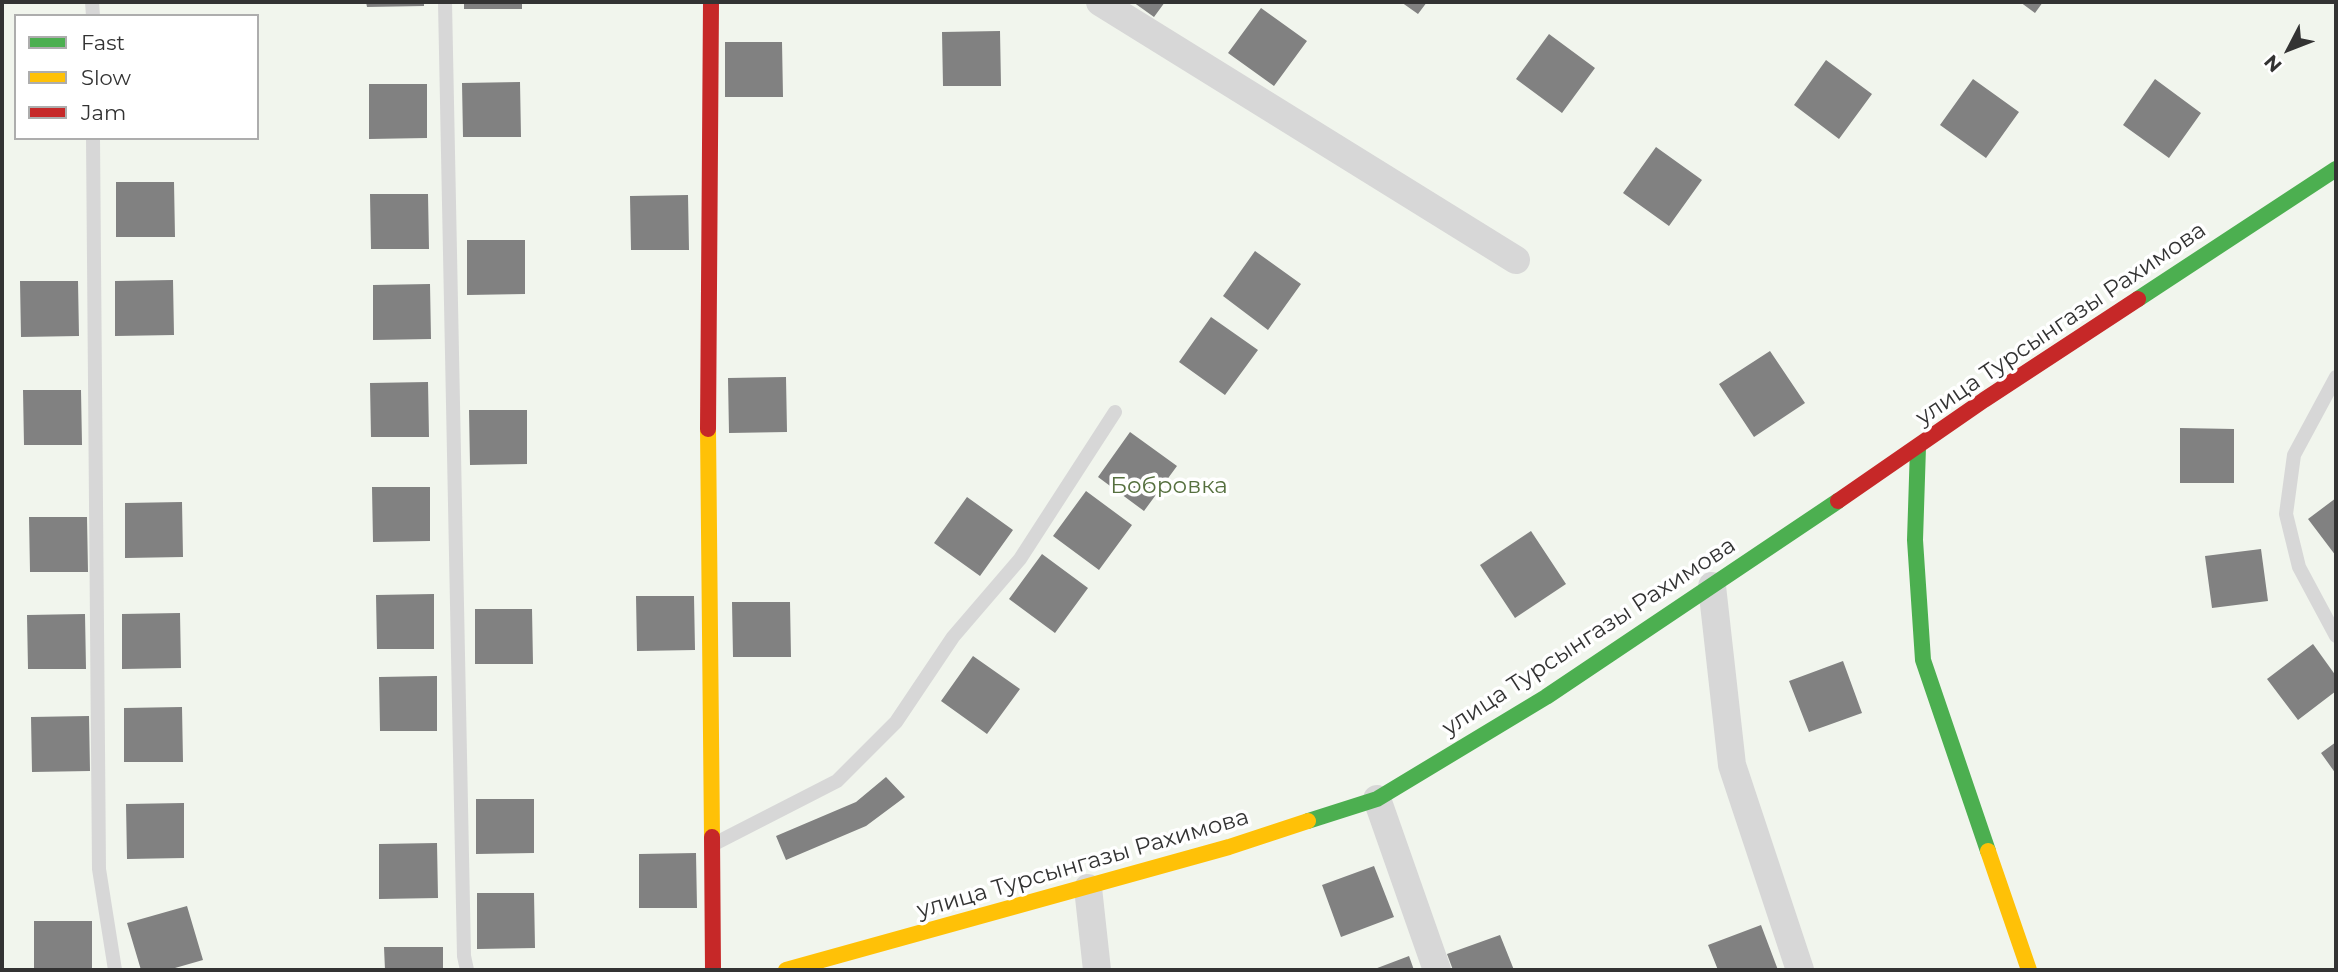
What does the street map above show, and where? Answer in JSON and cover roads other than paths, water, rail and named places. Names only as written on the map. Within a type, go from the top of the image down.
[{"type":"street","points":[[711,2],[707,348],[713,970]]},
{"type":"street","points":[[1100,2],[1516,260]]},
{"type":"street","name":"улица Турсынгазы Рахимова","points":[[786,970],[1088,888],[1229,847],[1377,799],[1546,697],[1984,400],[2336,169]]},
{"type":"street","points":[[1918,447],[1915,540],[1923,660],[2029,970]]},
{"type":"street","points":[[1712,586],[1732,765],[1800,970]]},
{"type":"street","points":[[1377,799],[1437,970]]},
{"type":"street","points":[[1088,888],[1097,970]]},
{"type":"lane","points":[[445,2],[463,929],[467,970]]},
{"type":"lane","points":[[93,140],[99,870],[115,970]]},
{"type":"lane","points":[[2336,377],[2294,455],[2286,514],[2299,567],[2336,636]]},
{"type":"lane","points":[[712,845],[837,781],[896,722],[953,637],[1020,559],[1115,412]]},
{"type":"park label","name":"Бобровка","points":[[1169,486]]}]
